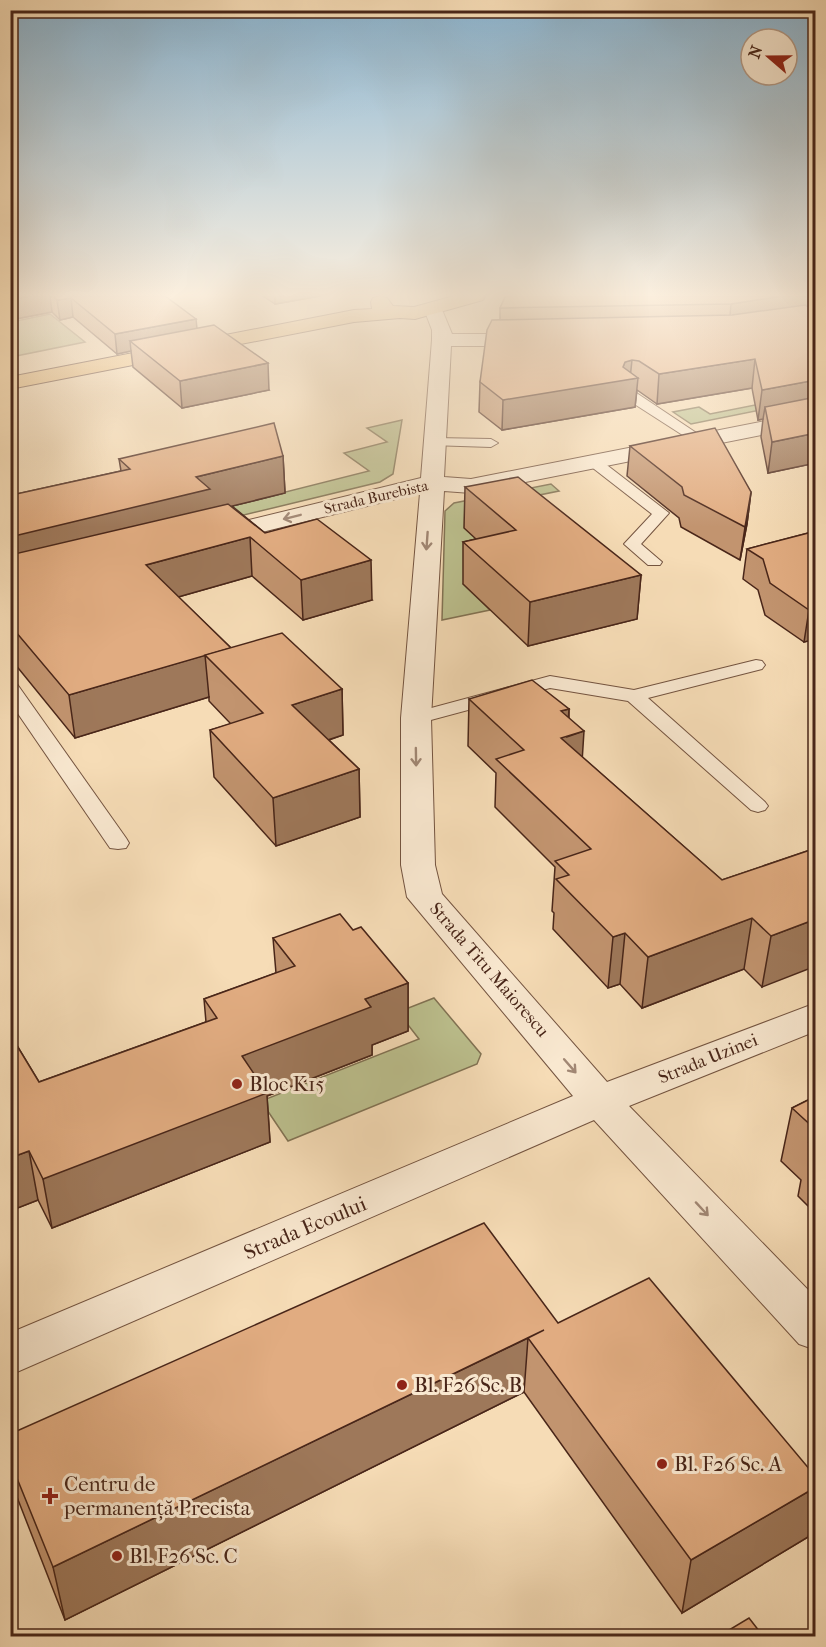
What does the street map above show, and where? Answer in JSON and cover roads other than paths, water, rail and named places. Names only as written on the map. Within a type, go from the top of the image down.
[{"type":"main road","points":[[10,383],[62,373]]},
{"type":"street","name":"Strada Titu Maiorescu","points":[[440,373],[430,483],[416,718],[418,865],[425,897],[600,1101],[816,1330]]},
{"type":"street","name":"Strada Burebista","points":[[192,541],[430,483],[471,486],[816,417]]},
{"type":"street","name":"Strada Uzinei","points":[[600,1101],[816,1016]]},
{"type":"street","name":"Strada Ecoului","points":[[10,1355],[600,1101]]},
{"type":"lane","points":[[630,394],[700,440]]},
{"type":"lane","points":[[435,442],[491,443]]},
{"type":"lane","points":[[594,462],[661,513],[632,544],[654,562]]},
{"type":"lane","points":[[416,718],[550,682],[634,696],[756,665]]},
{"type":"lane","points":[[10,688],[118,843]]},
{"type":"lane","points":[[634,696],[758,806]]},
{"type":"place","name":"Bloc K15","points":[[237,1084]]},
{"type":"place","name":"Bl. F26 Sc. B","points":[[402,1385]]},
{"type":"place","name":"Bl. F26 Sc. A","points":[[662,1464]]},
{"type":"place","name":"Centru de permanenţă Precista","points":[[50,1496]]},
{"type":"place","name":"Bl. F26 Sc. C","points":[[117,1556]]}]
